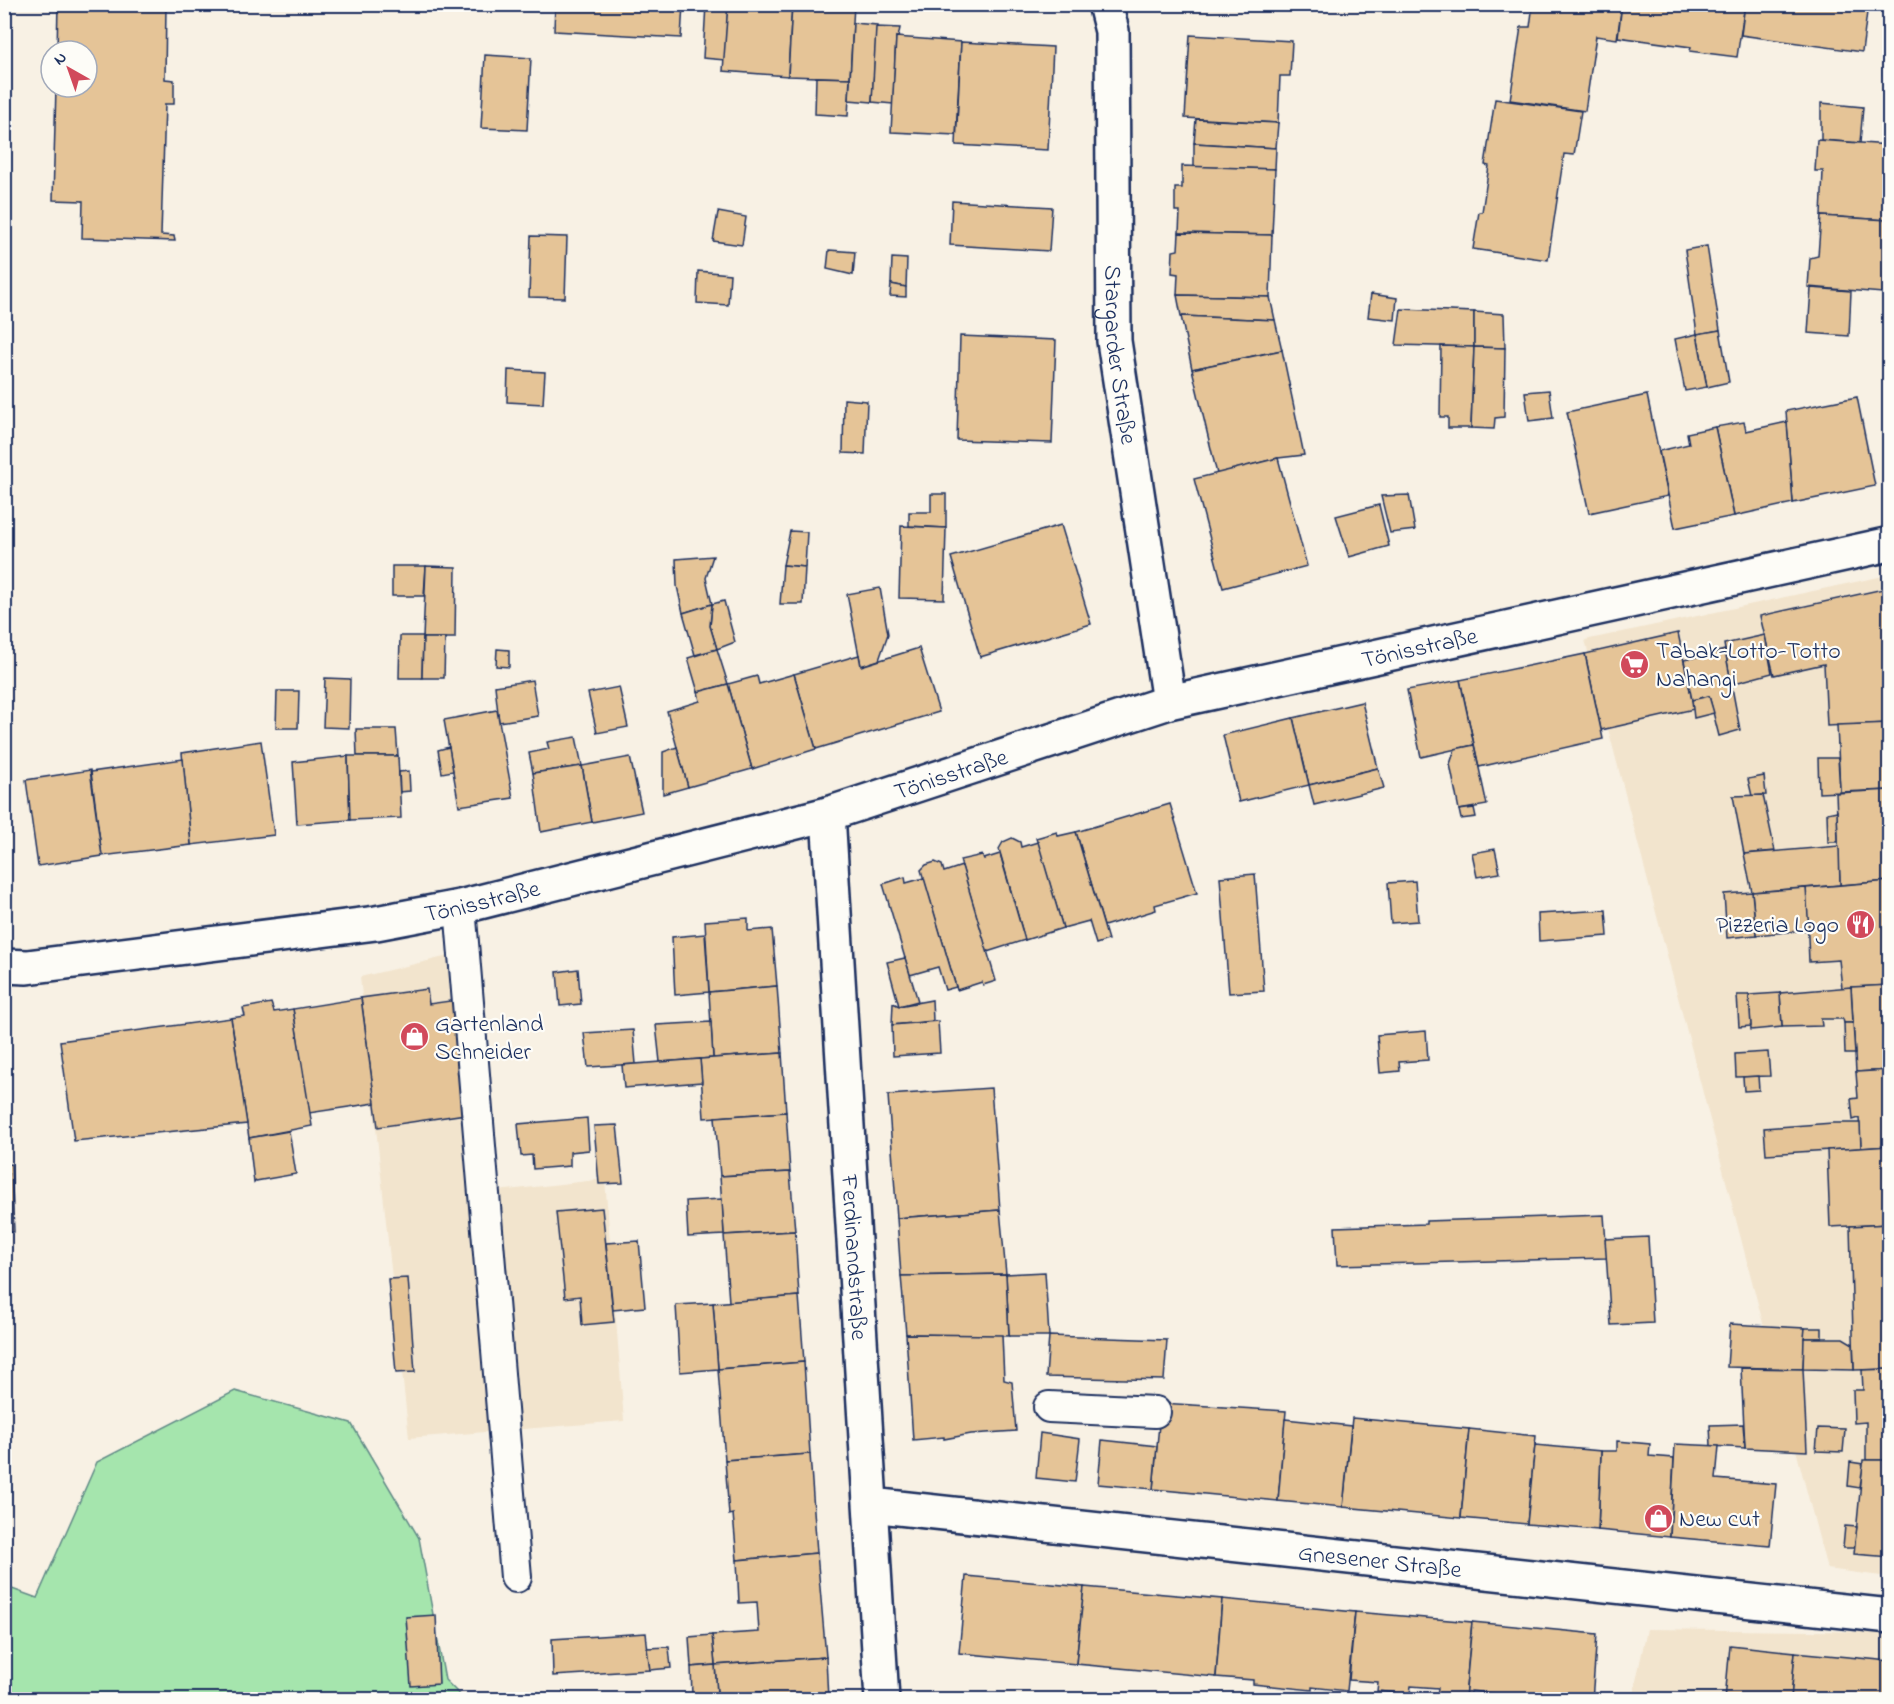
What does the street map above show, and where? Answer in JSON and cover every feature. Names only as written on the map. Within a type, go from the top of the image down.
[{"type":"street","name":"Stargarder Straße","points":[[1105,4],[1112,31],[1114,341],[1169,702]]},
{"type":"street","name":"Tönisstraße","points":[[4,966],[27,967],[376,923],[460,907],[828,814],[1169,702],[1890,544]]},
{"type":"street","name":"Ferdinandstraße","points":[[828,814],[882,1700]]},
{"type":"street","name":"Gnesener Straße","points":[[871,1505],[1890,1616]]},
{"type":"lane","points":[[460,907],[516,1577]]},
{"type":"lane","points":[[1049,1407],[1155,1412]]},
{"type":"shaded area","points":[[1888,575],[1889,1577],[1827,1569],[1585,640]]},
{"type":"shaded area","points":[[478,949],[498,1191],[605,1179],[624,1421],[409,1438],[360,977]]},
{"type":"shaded area","points":[[1647,1629],[1889,1632],[1889,1699],[1632,1700]]},
{"type":"green space","points":[[235,1391],[351,1423],[419,1538],[445,1680],[464,1699],[5,1699],[4,1586],[37,1598],[97,1462]]},
{"type":"building","points":[[58,4],[166,4],[165,79],[174,80],[174,104],[165,104],[161,235],[174,236],[175,241],[82,238],[83,201],[53,200],[56,99],[99,99],[99,39],[57,39]]},
{"type":"building","points":[[555,4],[683,4],[681,38],[554,31]]},
{"type":"building","points":[[683,4],[706,4],[706,8],[683,7]]},
{"type":"building","points":[[706,4],[728,4],[725,60],[703,58]]},
{"type":"building","points":[[728,4],[792,4],[788,76],[723,71]]},
{"type":"building","points":[[792,4],[854,4],[850,78],[788,76]]},
{"type":"building","points":[[1533,4],[1622,4],[1617,39],[1596,36],[1585,111],[1510,100],[1521,27],[1530,27]]},
{"type":"building","points":[[1622,4],[1745,4],[1737,57],[1690,51],[1691,47],[1618,37]]},
{"type":"building","points":[[1745,4],[1868,4],[1862,52],[1741,35]]},
{"type":"building","points":[[853,23],[877,25],[872,102],[849,100]]},
{"type":"building","points":[[1886,25],[1890,26],[1890,75],[1883,75]]},
{"type":"building","points":[[876,27],[900,28],[898,38],[896,37],[893,104],[872,102]]},
{"type":"building","points":[[1190,35],[1292,41],[1290,76],[1280,76],[1278,123],[1185,118]]},
{"type":"building","points":[[896,37],[961,42],[956,135],[891,132]]},
{"type":"building","points":[[961,42],[1053,47],[1048,150],[956,145]]},
{"type":"building","points":[[485,55],[531,58],[527,130],[481,128]]},
{"type":"building","points":[[816,77],[850,78],[848,116],[815,114]]},
{"type":"building","points":[[1495,99],[1581,111],[1574,155],[1564,154],[1548,260],[1473,249],[1479,212],[1482,212],[1489,166],[1485,165]]},
{"type":"building","points":[[1821,103],[1863,107],[1860,143],[1821,140]]},
{"type":"building","points":[[1196,119],[1278,123],[1276,148],[1194,143]]},
{"type":"building","points":[[1817,140],[1890,145],[1888,220],[1821,216],[1823,171],[1815,171]]},
{"type":"building","points":[[1194,143],[1276,148],[1275,169],[1194,167]]},
{"type":"building","points":[[1182,166],[1275,169],[1272,235],[1179,233],[1180,211],[1175,211],[1175,188],[1182,188]]},
{"type":"building","points":[[952,201],[1052,207],[1049,251],[950,245]]},
{"type":"building","points":[[718,212],[746,217],[742,245],[713,241]]},
{"type":"building","points":[[1821,216],[1888,220],[1883,293],[1808,287],[1810,258],[1818,256]]},
{"type":"building","points":[[1179,233],[1272,235],[1270,297],[1177,295],[1178,274],[1172,273],[1173,251],[1178,250]]},
{"type":"building","points":[[531,236],[567,237],[565,298],[529,297]]},
{"type":"building","points":[[1707,246],[1720,330],[1697,334],[1685,250]]},
{"type":"building","points":[[829,250],[855,252],[853,275],[827,269]]},
{"type":"building","points":[[892,258],[907,259],[906,287],[891,284]]},
{"type":"building","points":[[698,271],[730,274],[728,305],[697,303]]},
{"type":"building","points":[[891,284],[906,287],[906,297],[890,296]]},
{"type":"building","points":[[1811,288],[1851,291],[1849,336],[1808,333]]},
{"type":"building","points":[[1371,294],[1397,298],[1395,320],[1368,317]]},
{"type":"building","points":[[1177,295],[1270,297],[1275,320],[1181,316]]},
{"type":"building","points":[[1401,309],[1474,312],[1474,347],[1396,345]]},
{"type":"building","points":[[1474,312],[1504,314],[1505,348],[1474,347]]},
{"type":"building","points":[[1181,316],[1275,320],[1282,350],[1192,369]]},
{"type":"building","points":[[1720,330],[1729,382],[1707,387],[1697,334]]},
{"type":"building","points":[[1697,334],[1707,387],[1685,391],[1675,339]]},
{"type":"building","points":[[960,336],[1056,340],[1052,443],[957,440]]},
{"type":"building","points":[[1441,346],[1474,347],[1471,428],[1448,428],[1448,417],[1440,417]]},
{"type":"building","points":[[1474,347],[1505,348],[1504,417],[1495,418],[1494,429],[1471,428]]},
{"type":"building","points":[[1282,350],[1304,455],[1278,458],[1217,474],[1192,369]]},
{"type":"building","points":[[508,370],[545,372],[543,404],[507,402]]},
{"type":"building","points":[[1549,390],[1553,418],[1529,421],[1525,392]]},
{"type":"building","points":[[1647,395],[1668,496],[1589,513],[1567,412]]},
{"type":"building","points":[[1857,397],[1875,486],[1793,503],[1786,411]]},
{"type":"building","points":[[844,399],[867,401],[865,454],[843,453]]},
{"type":"building","points":[[1744,422],[1746,431],[1787,422],[1793,503],[1734,516],[1715,427]]},
{"type":"building","points":[[1715,427],[1734,516],[1675,528],[1659,451],[1689,444],[1687,433]]},
{"type":"building","points":[[1278,458],[1307,566],[1223,588],[1194,479]]},
{"type":"building","points":[[931,494],[946,494],[946,528],[909,526],[909,512],[931,512]]},
{"type":"building","points":[[1409,495],[1415,530],[1390,533],[1381,496]]},
{"type":"building","points":[[1379,505],[1389,546],[1349,557],[1336,516]]},
{"type":"building","points":[[1061,525],[1091,624],[980,657],[951,557]]},
{"type":"building","points":[[901,526],[946,528],[944,599],[899,598]]},
{"type":"building","points":[[790,531],[807,532],[805,567],[783,565]]},
{"type":"building","points":[[713,556],[706,578],[712,604],[683,613],[677,586],[676,559]]},
{"type":"building","points":[[783,565],[805,567],[803,604],[780,604]]},
{"type":"building","points":[[392,566],[426,566],[424,596],[392,596]]},
{"type":"building","points":[[426,566],[456,567],[455,638],[423,638]]},
{"type":"building","points":[[880,588],[888,634],[879,660],[861,666],[847,594]]},
{"type":"building","points":[[1883,589],[1890,594],[1890,723],[1827,726],[1824,664],[1774,675],[1760,616]]},
{"type":"building","points":[[724,601],[735,642],[717,649],[710,626],[712,604]]},
{"type":"building","points":[[712,604],[710,626],[717,649],[695,655],[683,613]]},
{"type":"building","points":[[1678,633],[1694,709],[1601,730],[1585,654]]},
{"type":"building","points":[[1765,635],[1772,673],[1731,684],[1724,644]]},
{"type":"building","points":[[400,636],[423,636],[422,678],[399,678]]},
{"type":"building","points":[[423,638],[445,638],[444,678],[422,678]]},
{"type":"building","points":[[919,648],[939,712],[816,749],[794,674],[859,655],[861,666]]},
{"type":"building","points":[[497,649],[509,650],[509,667],[496,666]]},
{"type":"building","points":[[717,649],[728,684],[698,692],[688,658]]},
{"type":"building","points":[[1725,650],[1740,730],[1719,736],[1709,696],[1692,700],[1684,660]]},
{"type":"building","points":[[1585,654],[1603,739],[1479,767],[1460,680]]},
{"type":"building","points":[[794,674],[816,749],[752,769],[728,684],[757,676],[759,684]]},
{"type":"building","points":[[325,678],[350,679],[349,728],[323,727]]},
{"type":"building","points":[[532,680],[538,716],[499,722],[495,686]]},
{"type":"building","points":[[1460,680],[1474,745],[1421,757],[1407,690]]},
{"type":"building","points":[[728,684],[752,769],[688,787],[667,711],[700,701],[698,692]]},
{"type":"building","points":[[619,687],[628,727],[597,733],[588,693]]},
{"type":"building","points":[[277,691],[299,691],[298,728],[276,728]]},
{"type":"building","points":[[1709,696],[1714,713],[1694,718],[1692,700]]},
{"type":"building","points":[[1362,702],[1378,768],[1309,785],[1293,718]]},
{"type":"building","points":[[497,710],[513,798],[459,806],[444,720]]},
{"type":"building","points":[[1293,718],[1309,785],[1239,802],[1223,735]]},
{"type":"building","points":[[1890,723],[1890,790],[1840,792],[1837,725]]},
{"type":"building","points":[[356,729],[396,729],[398,756],[357,756]]},
{"type":"building","points":[[576,737],[582,766],[533,773],[529,753],[549,749],[547,742]]},
{"type":"building","points":[[261,741],[274,835],[191,845],[182,753]]},
{"type":"building","points":[[1474,745],[1487,805],[1459,810],[1450,764],[1455,749]]},
{"type":"building","points":[[449,747],[453,771],[442,773],[438,750]]},
{"type":"building","points":[[677,747],[688,787],[663,794],[663,752]]},
{"type":"building","points":[[348,756],[350,820],[297,824],[293,762]]},
{"type":"building","points":[[348,756],[398,756],[401,818],[350,820]]},
{"type":"building","points":[[630,757],[642,812],[592,822],[582,766]]},
{"type":"building","points":[[1818,758],[1838,758],[1840,792],[1819,793]]},
{"type":"building","points":[[183,759],[191,845],[102,856],[91,772]]},
{"type":"building","points":[[582,766],[592,822],[541,832],[533,773]]},
{"type":"building","points":[[1378,768],[1384,788],[1314,805],[1309,785]]},
{"type":"building","points":[[90,770],[102,856],[38,866],[26,780]]},
{"type":"building","points":[[409,771],[410,791],[400,792],[399,772]]},
{"type":"building","points":[[1764,776],[1766,795],[1752,796],[1748,779]]},
{"type":"building","points":[[1890,790],[1890,881],[1840,885],[1836,793]]},
{"type":"building","points":[[1763,795],[1775,851],[1744,854],[1733,796]]},
{"type":"building","points":[[1170,804],[1197,893],[1155,905],[1156,910],[1104,926],[1076,832]]},
{"type":"building","points":[[1474,808],[1476,817],[1461,819],[1459,810]]},
{"type":"building","points":[[1837,811],[1838,842],[1828,842],[1827,813]]},
{"type":"building","points":[[1057,832],[1058,836],[1076,832],[1108,940],[1096,944],[1089,921],[1063,928],[1036,838]]},
{"type":"building","points":[[1012,838],[1020,842],[1021,847],[1038,842],[1063,928],[1025,940],[999,849],[1003,842]]},
{"type":"building","points":[[1839,846],[1840,885],[1752,892],[1744,854]]},
{"type":"building","points":[[1495,849],[1500,873],[1477,877],[1472,853]]},
{"type":"building","points":[[1000,854],[1025,940],[987,952],[960,860],[982,855],[984,859]]},
{"type":"building","points":[[935,862],[942,865],[944,872],[962,866],[996,981],[983,985],[982,982],[957,990],[921,870],[926,865]]},
{"type":"building","points":[[1255,874],[1264,991],[1229,993],[1220,877]]},
{"type":"building","points":[[905,877],[906,883],[924,878],[956,987],[945,990],[938,967],[910,975],[883,884]]},
{"type":"building","points":[[1415,881],[1418,921],[1391,923],[1388,883]]},
{"type":"building","points":[[1890,881],[1890,985],[1842,988],[1839,960],[1809,962],[1806,888]]},
{"type":"building","points":[[1806,888],[1809,930],[1756,935],[1752,892]]},
{"type":"building","points":[[1752,892],[1756,935],[1727,938],[1724,894]]},
{"type":"building","points":[[1606,910],[1608,936],[1539,941],[1538,914]]},
{"type":"building","points":[[748,918],[748,931],[772,929],[777,986],[709,992],[705,921]]},
{"type":"building","points":[[705,934],[709,992],[675,995],[672,937]]},
{"type":"building","points":[[905,958],[918,1001],[899,1006],[887,962]]},
{"type":"building","points":[[578,969],[581,1004],[560,1006],[557,972]]},
{"type":"building","points":[[1890,985],[1890,1070],[1856,1072],[1851,987]]},
{"type":"building","points":[[777,986],[782,1053],[713,1058],[709,992]]},
{"type":"building","points":[[1851,987],[1853,1023],[1844,1023],[1843,1019],[1821,1019],[1822,1026],[1782,1027],[1780,993]]},
{"type":"building","points":[[427,989],[429,1004],[457,1000],[472,1113],[378,1127],[361,998]]},
{"type":"building","points":[[1780,993],[1782,1027],[1751,1030],[1749,995]]},
{"type":"building","points":[[1737,995],[1749,995],[1751,1026],[1739,1027]]},
{"type":"building","points":[[361,998],[375,1103],[309,1113],[293,1009]]},
{"type":"building","points":[[932,1000],[933,1021],[892,1025],[893,1003],[899,1006]]},
{"type":"building","points":[[271,1003],[274,1012],[293,1009],[312,1126],[249,1138],[231,1018],[245,1016],[243,1008]]},
{"type":"building","points":[[231,1018],[247,1124],[74,1141],[60,1041]]},
{"type":"building","points":[[938,1021],[940,1053],[893,1056],[892,1025]]},
{"type":"building","points":[[711,1022],[713,1058],[660,1062],[656,1025]]},
{"type":"building","points":[[1844,1023],[1853,1023],[1855,1054],[1845,1054]]},
{"type":"building","points":[[633,1030],[636,1064],[588,1067],[584,1033]]},
{"type":"building","points":[[1426,1031],[1428,1060],[1399,1062],[1400,1071],[1380,1073],[1377,1035]]},
{"type":"building","points":[[1768,1052],[1770,1076],[1736,1077],[1735,1054]]},
{"type":"building","points":[[782,1053],[786,1112],[704,1118],[700,1059]]},
{"type":"building","points":[[700,1059],[702,1082],[624,1088],[622,1065]]},
{"type":"building","points":[[1890,1070],[1890,1146],[1861,1148],[1859,1118],[1853,1120],[1851,1099],[1858,1098],[1856,1072]]},
{"type":"building","points":[[1758,1076],[1759,1090],[1744,1091],[1743,1077]]},
{"type":"building","points":[[991,1088],[1000,1210],[897,1218],[888,1095]]},
{"type":"building","points":[[786,1112],[790,1172],[720,1176],[715,1117]]},
{"type":"building","points":[[587,1118],[589,1150],[570,1152],[570,1166],[533,1169],[532,1155],[521,1156],[518,1124]]},
{"type":"building","points":[[1860,1123],[1861,1148],[1766,1154],[1764,1128]]},
{"type":"building","points":[[617,1125],[623,1183],[599,1184],[594,1126]]},
{"type":"building","points":[[289,1131],[296,1174],[254,1183],[249,1138]]},
{"type":"building","points":[[1890,1146],[1890,1224],[1830,1227],[1827,1150]]},
{"type":"building","points":[[11,1164],[14,1232],[4,1232],[4,1165]]},
{"type":"building","points":[[790,1172],[795,1231],[724,1235],[720,1176]]},
{"type":"building","points":[[722,1199],[724,1235],[688,1237],[686,1201]]},
{"type":"building","points":[[602,1208],[614,1322],[582,1325],[580,1296],[565,1298],[556,1212]]},
{"type":"building","points":[[1000,1210],[1006,1274],[901,1276],[897,1218]]},
{"type":"building","points":[[1604,1215],[1607,1258],[1337,1265],[1335,1227],[1426,1224],[1426,1221]]},
{"type":"building","points":[[1890,1224],[1890,1369],[1854,1370],[1850,1226]]},
{"type":"building","points":[[795,1231],[799,1296],[729,1302],[724,1235]]},
{"type":"building","points":[[1648,1237],[1653,1323],[1611,1325],[1605,1239]]},
{"type":"building","points":[[639,1241],[645,1307],[613,1310],[606,1243]]},
{"type":"building","points":[[1045,1272],[1049,1336],[1009,1336],[1006,1274]]},
{"type":"building","points":[[1006,1274],[1009,1336],[906,1334],[901,1276]]},
{"type":"building","points":[[408,1278],[415,1372],[396,1373],[388,1279]]},
{"type":"building","points":[[799,1296],[804,1362],[718,1369],[713,1303]]},
{"type":"building","points":[[713,1303],[718,1369],[680,1372],[676,1305]]},
{"type":"building","points":[[1730,1324],[1805,1328],[1803,1369],[1727,1367]]},
{"type":"building","points":[[1805,1328],[1822,1328],[1822,1338],[1804,1338]]},
{"type":"building","points":[[906,1334],[1002,1335],[1004,1380],[1012,1382],[1016,1431],[913,1440]]},
{"type":"building","points":[[1049,1336],[1167,1340],[1164,1380],[1046,1377]]},
{"type":"building","points":[[1804,1338],[1843,1338],[1853,1344],[1854,1370],[1803,1369]]},
{"type":"building","points":[[804,1362],[810,1454],[725,1460],[718,1369]]},
{"type":"building","points":[[1741,1368],[1803,1369],[1807,1451],[1745,1448]]},
{"type":"building","points":[[1890,1369],[1890,1460],[1866,1460],[1866,1422],[1854,1423],[1853,1390],[1863,1390],[1862,1370]]},
{"type":"building","points":[[1161,1403],[1286,1411],[1278,1501],[1153,1489]]},
{"type":"building","points":[[1352,1418],[1469,1429],[1461,1518],[1343,1507]]},
{"type":"building","points":[[1285,1419],[1351,1426],[1343,1507],[1278,1501]]},
{"type":"building","points":[[1743,1424],[1745,1448],[1711,1446],[1710,1425]]},
{"type":"building","points":[[1818,1428],[1845,1429],[1843,1452],[1816,1451]]},
{"type":"building","points":[[1469,1429],[1536,1436],[1527,1524],[1461,1518]]},
{"type":"building","points":[[1040,1433],[1080,1439],[1075,1482],[1036,1478]]},
{"type":"building","points":[[1102,1440],[1157,1446],[1153,1489],[1098,1484]]},
{"type":"building","points":[[1617,1441],[1650,1444],[1649,1456],[1674,1458],[1670,1537],[1598,1530],[1601,1451],[1617,1451]]},
{"type":"building","points":[[1675,1444],[1719,1446],[1716,1479],[1776,1484],[1770,1546],[1670,1537]]},
{"type":"building","points":[[1535,1445],[1601,1451],[1598,1530],[1527,1524]]},
{"type":"building","points":[[810,1454],[817,1553],[737,1560],[733,1514],[729,1515],[725,1460]]},
{"type":"building","points":[[1863,1460],[1890,1460],[1890,1557],[1854,1554]]},
{"type":"building","points":[[1850,1462],[1863,1464],[1860,1488],[1848,1486]]},
{"type":"building","points":[[1845,1526],[1857,1527],[1854,1548],[1843,1548]]},
{"type":"building","points":[[817,1553],[826,1657],[715,1665],[712,1635],[759,1632],[757,1602],[739,1603],[737,1560]]},
{"type":"building","points":[[966,1576],[1084,1587],[1076,1664],[959,1653]]},
{"type":"building","points":[[1084,1587],[1222,1599],[1216,1677],[1076,1664]]},
{"type":"building","points":[[1222,1599],[1355,1612],[1347,1691],[1253,1684],[1253,1680],[1216,1677]]},
{"type":"building","points":[[1355,1612],[1472,1622],[1465,1699],[1437,1697],[1438,1688],[1411,1686],[1410,1694],[1377,1691],[1378,1682],[1349,1680]]},
{"type":"building","points":[[436,1615],[439,1684],[411,1686],[406,1617]]},
{"type":"building","points":[[1472,1622],[1597,1634],[1592,1700],[1560,1700],[1531,1695],[1531,1700],[1497,1700],[1498,1694],[1471,1691],[1470,1699],[1465,1699]]},
{"type":"building","points":[[646,1633],[650,1670],[553,1676],[552,1639]]},
{"type":"building","points":[[712,1635],[715,1665],[691,1667],[689,1637]]},
{"type":"building","points":[[1730,1645],[1795,1652],[1791,1700],[1725,1700]]},
{"type":"building","points":[[669,1647],[671,1668],[650,1670],[647,1648]]},
{"type":"building","points":[[1795,1652],[1890,1661],[1890,1700],[1791,1700]]},
{"type":"building","points":[[826,1657],[828,1700],[763,1700],[762,1692],[717,1694],[715,1665]]},
{"type":"building","points":[[715,1665],[717,1694],[692,1696],[691,1667]]},
{"type":"place","name":"Tabak-Lotto-Totto Nahangi","points":[[1635,664]]},
{"type":"place","name":"Pizzeria Logo","points":[[1860,924]]},
{"type":"place","name":"Gartenland Schneider","points":[[414,1037]]},
{"type":"place","name":"New cut","points":[[1658,1518]]}]
